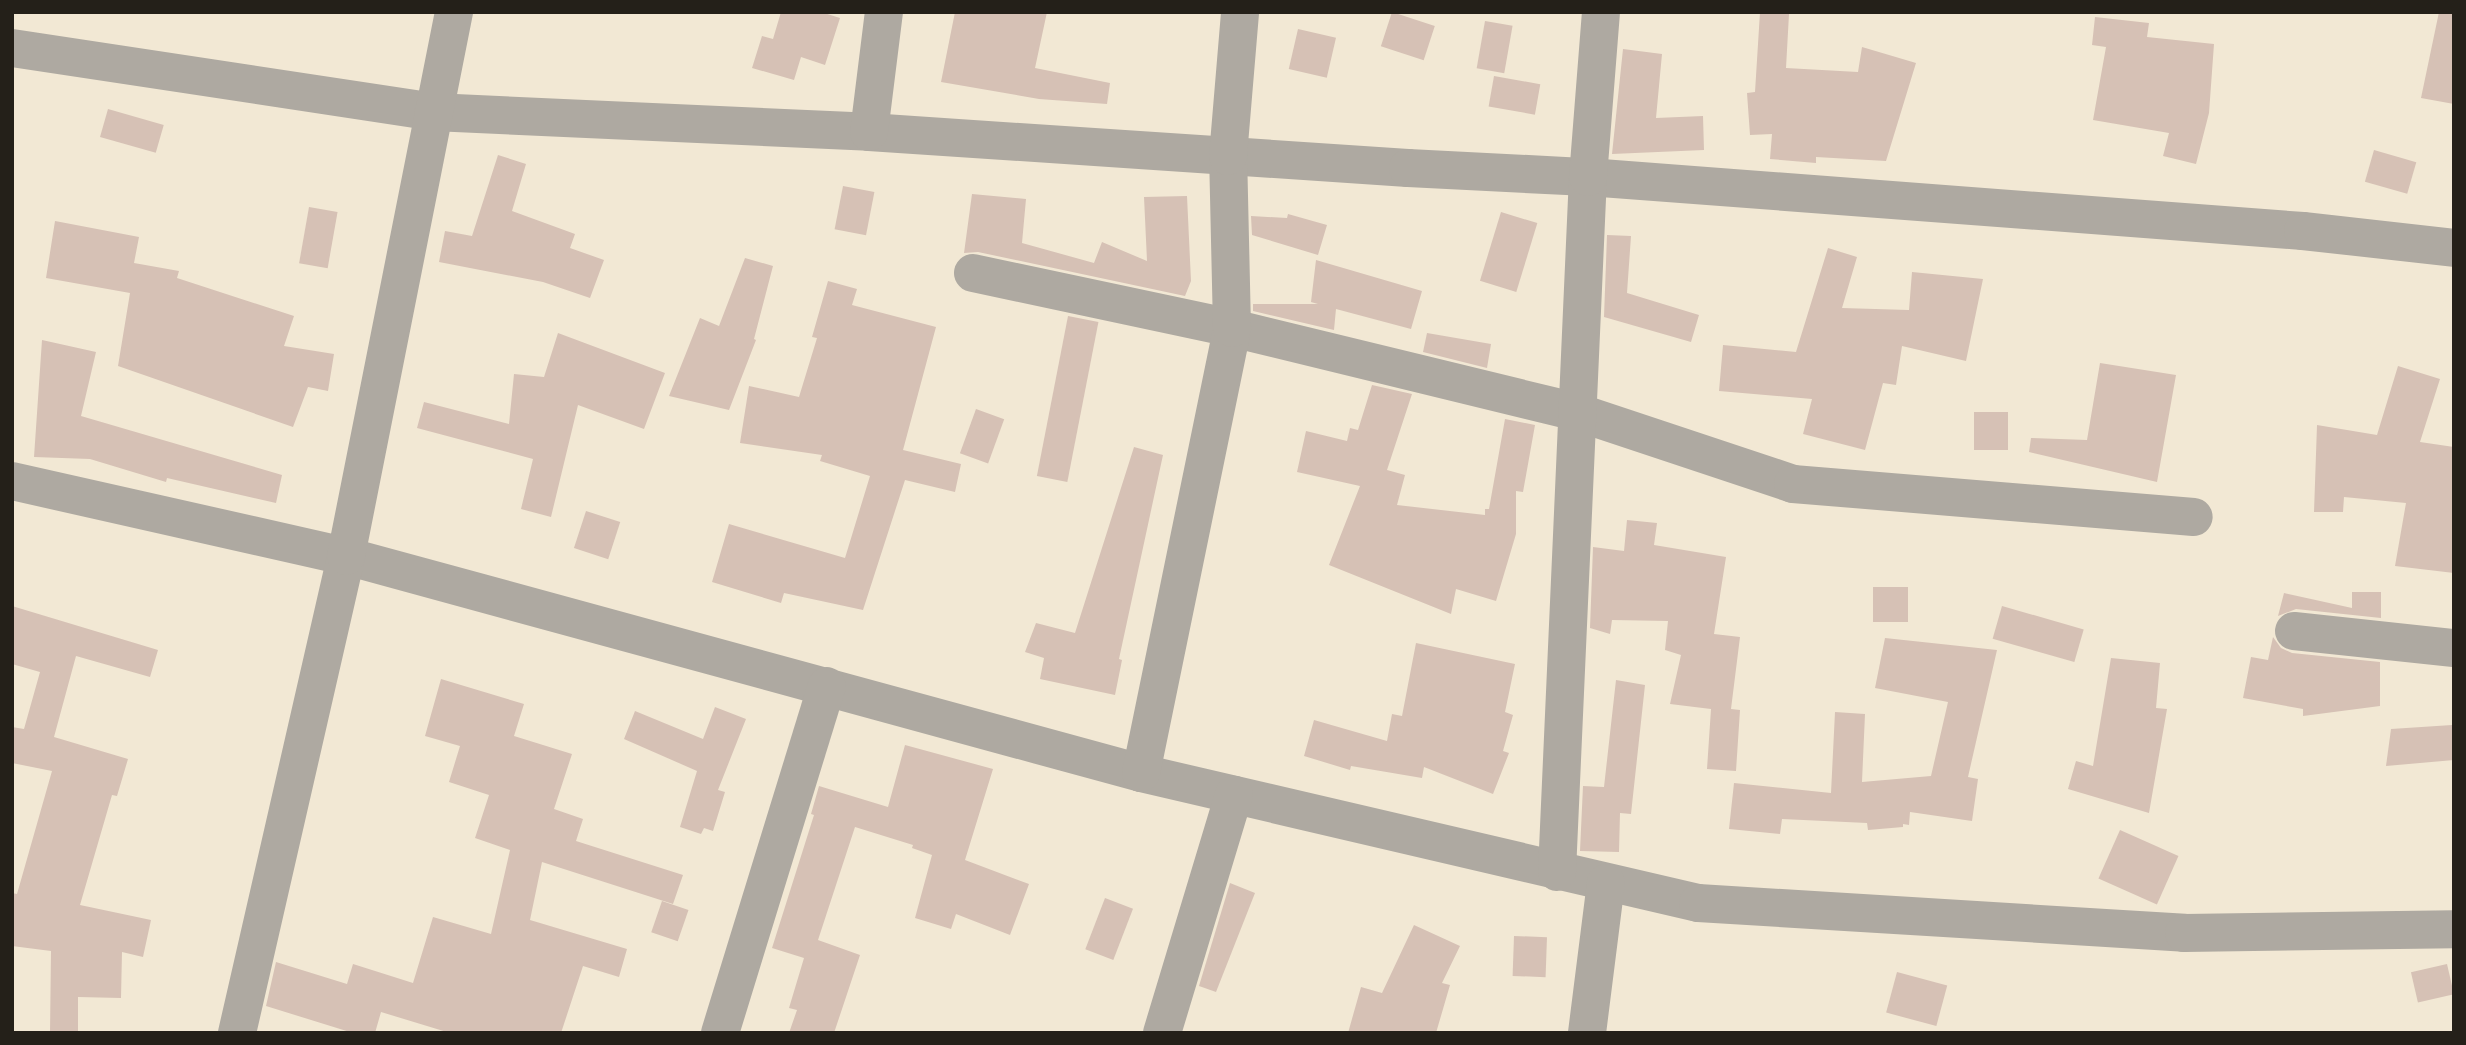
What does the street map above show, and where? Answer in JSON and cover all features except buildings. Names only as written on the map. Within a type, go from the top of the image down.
[{"type":"street","points":[[237,1033],[346,556],[454,12]]},
{"type":"street","points":[[869,132],[884,12]]},
{"type":"street","points":[[1141,773],[1232,328],[1228,156],[1240,12]]},
{"type":"street","points":[[1557,872],[1588,177],[1601,12]]},
{"type":"street","points":[[12,48],[433,112],[869,132],[1588,177],[2303,231],[2454,248]]},
{"type":"street","points":[[973,273],[1232,328],[1577,412],[1793,484],[2193,517]]},
{"type":"street","points":[[12,481],[346,556],[1141,773],[1698,903],[2184,933],[2454,929]]},
{"type":"street","points":[[2294,631],[2454,648]]},
{"type":"street","points":[[720,1033],[827,686]]},
{"type":"street","points":[[1162,1033],[1234,795]]},
{"type":"street","points":[[1587,1033],[1606,883]]}]
